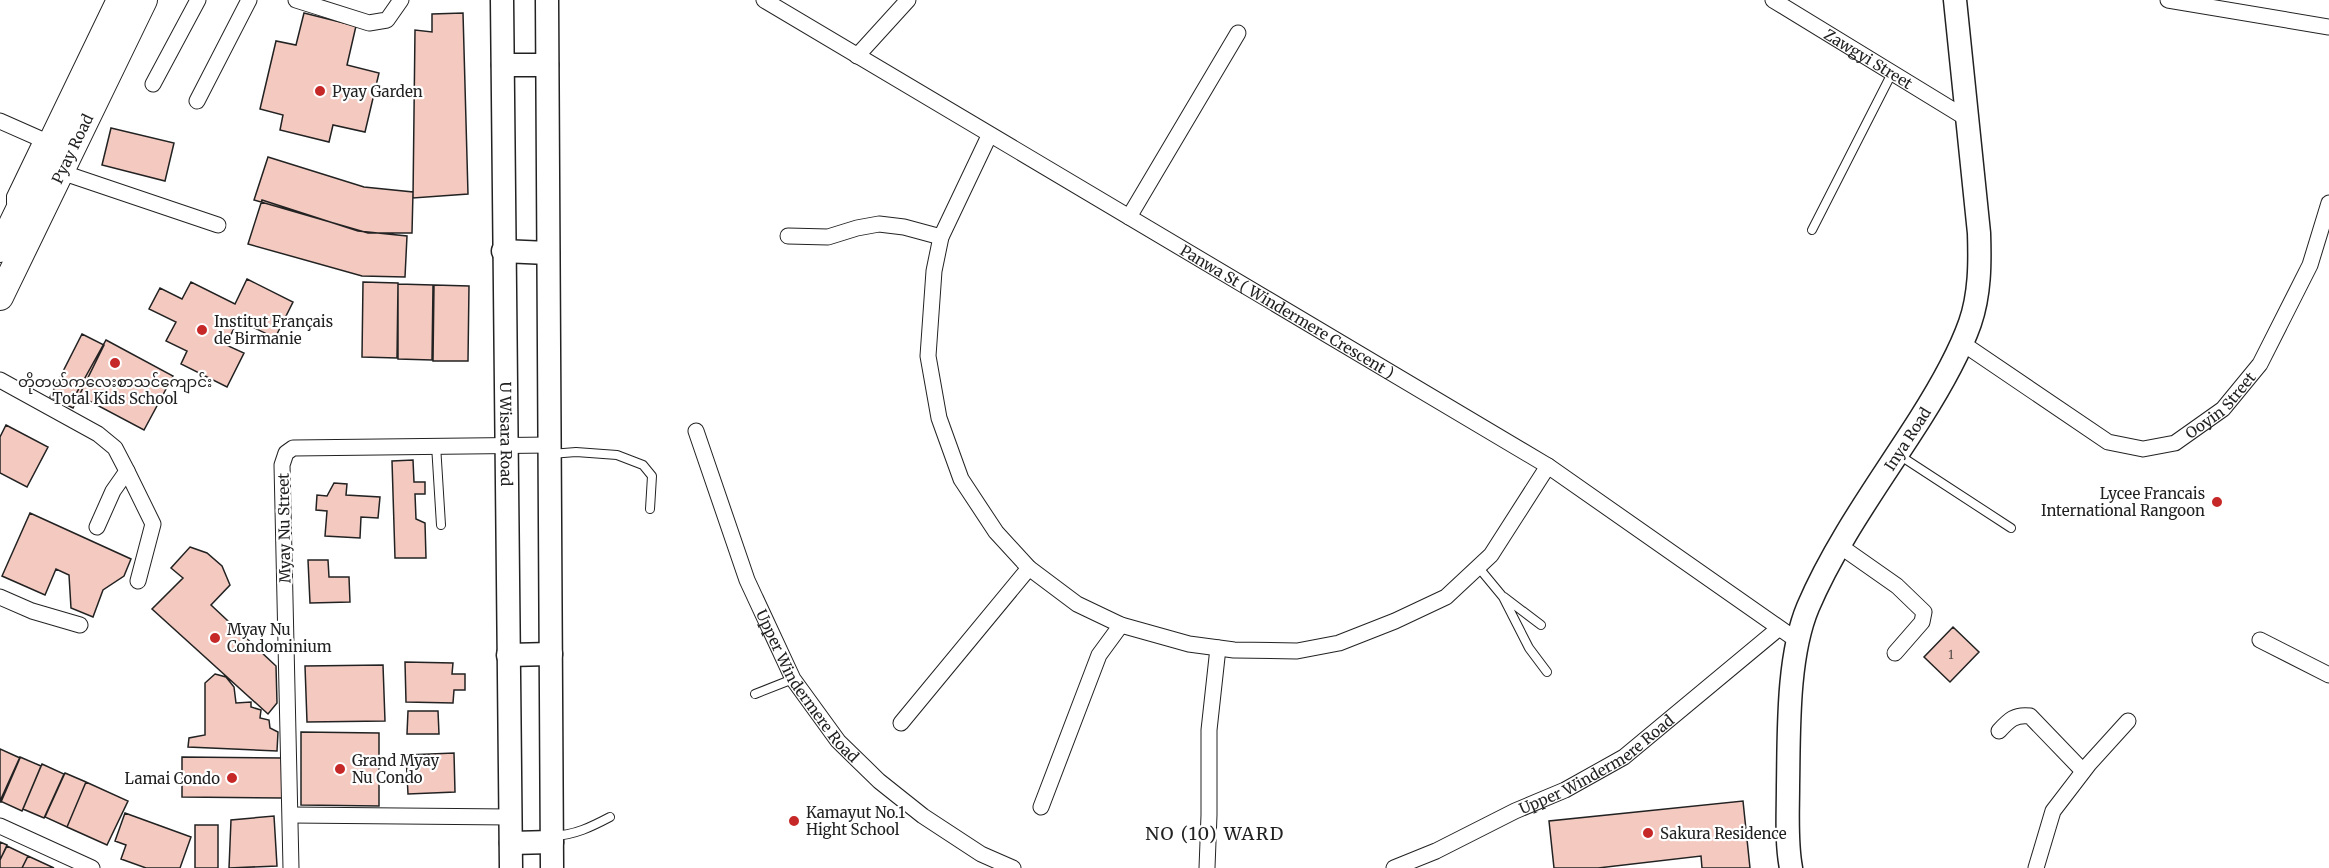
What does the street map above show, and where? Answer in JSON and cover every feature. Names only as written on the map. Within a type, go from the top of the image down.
[{"type":"highway","name":"Pyay Road","points":[[0,249],[120,0]]},
{"type":"highway","name":"Pyay Road","points":[[0,297],[144,0]]},
{"type":"main road","name":"U Wisara Road","points":[[502,0],[511,868]]},
{"type":"main road","points":[[547,0],[552,868]]},
{"type":"main road","name":"Inya Road","points":[[1791,868],[1788,757],[1793,670],[1798,641],[1808,607],[1840,546],[1950,370],[1976,302],[1980,266],[1979,233],[1955,0]]},
{"type":"main road","points":[[502,65],[547,65]]},
{"type":"main road","points":[[503,251],[548,253]]},
{"type":"main road","points":[[508,655],[551,654]]},
{"type":"main road","points":[[511,843],[552,839]]},
{"type":"street","points":[[153,84],[198,0]]},
{"type":"street","points":[[197,101],[249,0]]},
{"type":"street","points":[[296,0],[369,23],[387,20],[401,0]]},
{"type":"street","name":"Panwa St ( Windermere Crescent )","points":[[764,0],[1548,466],[1798,641]]},
{"type":"street","points":[[857,56],[908,0]]},
{"type":"street","name":"Zawgyi Street","points":[[1773,0],[1966,118]]},
{"type":"street","points":[[2168,0],[2329,27]]},
{"type":"street","points":[[1129,217],[1238,33]]},
{"type":"street","points":[[0,120],[52,144]]},
{"type":"street","points":[[989,135],[941,237],[934,271],[928,356],[939,418],[961,479],[996,532],[1029,568],[1077,604],[1121,625],[1188,644],[1218,648],[1297,651],[1339,643],[1395,621],[1446,597],[1491,555],[1548,466]]},
{"type":"street","points":[[61,172],[218,225]]},
{"type":"street","name":"Ooyin Street","points":[[1962,343],[2108,442],[2143,449],[2175,443],[2223,409],[2260,364],[2310,265],[2329,203]]},
{"type":"street","points":[[788,236],[828,237],[879,224],[904,227],[941,237]]},
{"type":"street","points":[[0,380],[98,434],[115,448],[153,524],[138,581]]},
{"type":"street","name":"Upper Windermere Road","points":[[696,431],[747,580],[793,679],[838,741],[879,781],[923,816],[962,842],[981,854],[1013,868]]},
{"type":"street","name":"Myay Nu Street","points":[[291,868],[282,465],[286,453],[292,448],[506,444],[549,450]]},
{"type":"street","points":[[97,527],[113,491],[127,471]]},
{"type":"street","points":[[1840,546],[1897,586],[1924,612],[1922,622],[1895,652]]},
{"type":"street","points":[[901,723],[1029,568]]},
{"type":"street","points":[[0,597],[32,611],[80,625]]},
{"type":"street","points":[[1041,807],[1099,655],[1121,625]]},
{"type":"street","name":"Upper Windermere Road","points":[[1394,868],[1436,851],[1515,811],[1565,790],[1624,757],[1778,629]]},
{"type":"street","points":[[2260,640],[2329,675]]},
{"type":"street","points":[[1207,868],[1209,730],[1218,648]]},
{"type":"street","points":[[2000,731],[2011,718],[2021,715],[2030,716],[2083,771]]},
{"type":"street","points":[[2036,868],[2053,811],[2083,771],[2128,721]]},
{"type":"street","points":[[291,815],[511,817]]},
{"type":"street","points":[[0,826],[92,868]]},
{"type":"lane","points":[[1812,230],[1892,73]]},
{"type":"lane","points":[[436,445],[441,525]]},
{"type":"lane","points":[[549,450],[604,453],[644,465],[652,476],[650,509]]},
{"type":"lane","points":[[1898,454],[2011,528]]},
{"type":"lane","points":[[1479,568],[1503,597],[1529,648],[1547,672]]},
{"type":"lane","points":[[1503,597],[1517,605],[1541,625]]},
{"type":"lane","points":[[755,694],[793,679]]},
{"type":"lane","points":[[552,839],[588,829],[610,817]]},
{"type":"building","name":"Pyay Garden","points":[[304,13],[356,26],[347,65],[379,73],[365,132],[333,125],[329,142],[280,130],[283,115],[260,109],[276,41],[296,45]]},
{"type":"building","points":[[463,13],[468,194],[413,198],[415,30],[432,32],[432,14]]},
{"type":"building","points":[[111,128],[174,143],[165,181],[102,165]]},
{"type":"building","points":[[268,157],[364,187],[413,192],[412,233],[368,233],[254,200]]},
{"type":"building","points":[[262,200],[358,231],[407,236],[405,277],[362,276],[248,244]]},
{"type":"building","name":"Institut Français de Birmanie","points":[[247,279],[293,302],[275,338],[238,320],[226,345],[244,353],[227,387],[181,364],[187,351],[166,341],[176,322],[149,309],[160,288],[182,299],[191,282],[235,304]]},
{"type":"building","points":[[363,282],[398,283],[397,358],[362,357]]},
{"type":"building","points":[[398,284],[433,285],[432,360],[398,359]]},
{"type":"building","points":[[434,285],[469,286],[468,361],[433,361]]},
{"type":"building","points":[[82,334],[104,345],[73,408],[50,397]]},
{"type":"building","points":[[106,340],[173,376],[144,430],[76,394]]},
{"type":"building","points":[[6,425],[48,447],[27,487],[0,473],[0,437]]},
{"type":"building","points":[[413,460],[414,482],[425,482],[425,494],[415,494],[416,519],[425,523],[426,558],[395,558],[392,461]]},
{"type":"building","points":[[334,483],[347,484],[346,495],[380,497],[378,518],[361,517],[360,538],[325,536],[327,511],[316,510],[317,495],[327,496]]},
{"type":"building","points":[[30,513],[131,559],[124,576],[103,590],[93,617],[71,608],[69,575],[56,569],[45,595],[2,576]]},
{"type":"building","name":"Myay Nu Condominium","points":[[190,547],[207,553],[222,566],[230,585],[211,605],[276,666],[277,703],[268,714],[152,609],[183,578],[171,568]]},
{"type":"building","points":[[308,560],[328,560],[329,577],[349,577],[350,602],[310,603]]},
{"type":"building","points":[[1953,627],[1979,652],[1950,682],[1924,657]]},
{"type":"building","points":[[405,662],[453,663],[452,674],[465,674],[465,690],[454,690],[453,703],[406,702]]},
{"type":"building","points":[[383,665],[385,721],[307,722],[305,666]]},
{"type":"building","points":[[215,674],[226,677],[234,687],[236,703],[251,702],[251,707],[261,710],[260,718],[269,720],[270,728],[278,732],[277,751],[188,747],[189,738],[205,735],[205,683]]},
{"type":"building","points":[[408,711],[438,711],[439,734],[407,734]]},
{"type":"building","name":"Grand Myay Nu Condo","points":[[301,732],[379,733],[379,806],[301,805]]},
{"type":"building","points":[[0,749],[20,758],[1,802],[0,802]]},
{"type":"building","points":[[454,753],[455,792],[408,794],[406,755]]},
{"type":"building","points":[[20,757],[41,766],[22,811],[0,801]]},
{"type":"building","name":"Lamai Condo","points":[[182,757],[282,758],[282,798],[182,797]]},
{"type":"building","points":[[42,764],[64,774],[44,818],[23,809]]},
{"type":"building","points":[[65,773],[86,782],[67,827],[45,817]]},
{"type":"building","points":[[86,782],[128,801],[107,845],[67,827]]},
{"type":"building","name":"Sakura Residence","points":[[1743,801],[1750,868],[1702,868],[1701,856],[1598,868],[1554,868],[1549,821]]},
{"type":"building","points":[[125,813],[191,837],[180,868],[146,868],[121,859],[126,845],[115,841]]},
{"type":"building","points":[[274,816],[277,866],[229,868],[231,820]]},
{"type":"building","points":[[195,825],[218,825],[218,868],[195,868]]},
{"type":"building","points":[[0,842],[7,845],[0,860]]},
{"type":"building","points":[[7,846],[28,856],[22,868],[0,868],[0,860]]},
{"type":"building","points":[[28,856],[54,868],[22,868]]},
{"type":"place","name":"Pyay Garden","points":[[320,91]]},
{"type":"place","name":"Institut Français de Birmanie","points":[[202,330]]},
{"type":"place","name":"တိုတယ်ကလေးစာသင်ကျောင်း Total Kids School","points":[[115,363]]},
{"type":"place","name":"Lycee Francais International Rangoon","points":[[2217,502]]},
{"type":"place","name":"Myay Nu Condominium","points":[[215,638]]},
{"type":"place","name":"Grand Myay Nu Condo","points":[[340,769]]},
{"type":"place","name":"Lamai Condo","points":[[232,778]]},
{"type":"place","name":"Kamayut No.1 Hight School","points":[[794,821]]},
{"type":"place","name":"Sakura Residence","points":[[1648,833]]},
{"type":"district","name":"NO (10) WARD","points":[[1215,833]]}]
